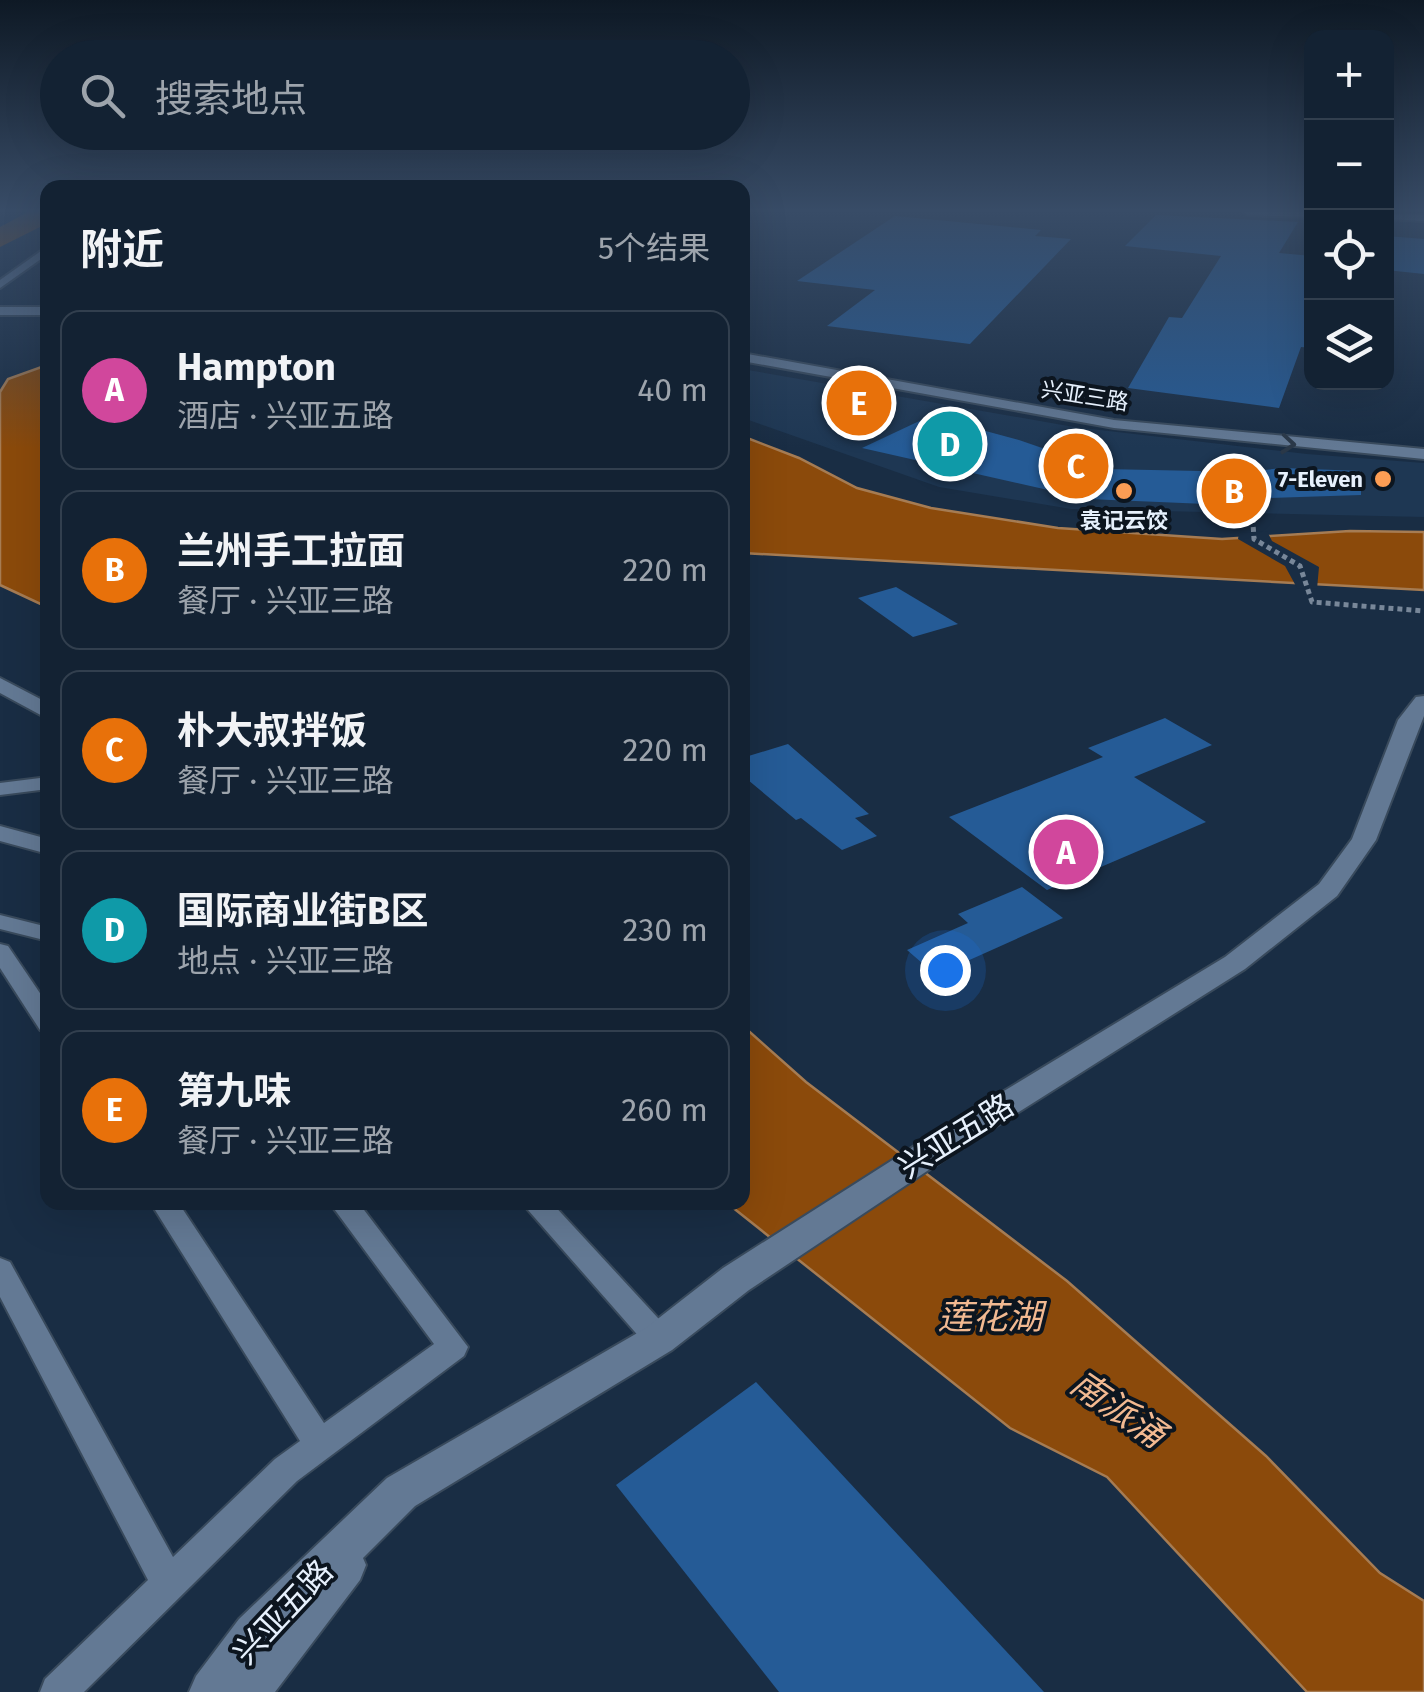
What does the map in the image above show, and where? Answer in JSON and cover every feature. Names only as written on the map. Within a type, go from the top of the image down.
[{"type":"street","points":[[0,311],[40,311]]},
{"type":"street","points":[[0,324],[40,324]]},
{"type":"street","name":"兴亚三路","points":[[750,345],[1083,406],[1200,420],[1424,437]]},
{"type":"street","name":"兴亚三路","points":[[750,358],[1114,424],[1424,454]]},
{"type":"street","points":[[0,684],[40,707]]},
{"type":"street","name":"兴亚五路","points":[[212,1692],[255,1634],[401,1492],[658,1339],[736,1280],[949,1140],[1235,963],[1328,890],[1364,840],[1409,720],[1424,702]]},
{"type":"street","points":[[0,833],[40,844]]},
{"type":"street","name":"兴亚五路","points":[[247,1692],[401,1492]]},
{"type":"lane","points":[[0,789],[40,784]]},
{"type":"lane","points":[[0,922],[40,932]]},
{"type":"lane","points":[[0,950],[40,1012]]},
{"type":"lane","points":[[169,1210],[320,1444]]},
{"type":"lane","points":[[58,1692],[286,1470],[453,1347],[348,1210]]},
{"type":"lane","points":[[541,1210],[658,1339]]},
{"type":"lane","points":[[0,1270],[169,1584]]},
{"type":"path","points":[[1252,508],[1254,539],[1300,566],[1312,602],[1424,611]]},
{"type":"shaded area","points":[[750,370],[1074,427],[1307,454],[1424,463],[1424,517],[1071,509],[939,487],[750,420]]},
{"type":"water","points":[[40,368],[40,604],[0,585],[0,392],[8,379]]},
{"type":"water","points":[[750,439],[799,458],[857,488],[931,508],[1058,528],[1222,539],[1350,531],[1424,532],[1424,590],[750,553]]},
{"type":"water","name":"莲花湖","points":[[750,1032],[806,1082],[1067,1281],[1266,1456],[1380,1573],[1424,1601],[1424,1692],[1307,1692],[1107,1477],[1010,1428],[736,1210],[750,1210]]},
{"type":"pier","points":[[1267,531],[1272,541],[1319,567],[1317,589],[1297,588],[1285,566],[1238,539],[1239,533]]},
{"type":"building","points":[[874,291],[1021,291],[970,344],[827,326]]},
{"type":"building","points":[[1199,291],[1304,291],[1304,347],[1279,408],[1128,388],[1169,317],[1182,318]]},
{"type":"building","points":[[930,416],[1019,440],[1103,469],[1201,471],[1206,504],[1088,499],[862,448]]},
{"type":"building","points":[[1283,468],[1361,471],[1361,495],[1207,500],[1205,476]]},
{"type":"building","points":[[896,587],[958,624],[913,637],[858,598]]},
{"type":"building","points":[[1165,718],[1212,745],[1134,777],[1206,822],[1047,890],[949,817],[1103,757],[1088,748]]},
{"type":"building","points":[[788,744],[869,814],[855,818],[877,836],[842,850],[801,818],[796,820],[750,782],[750,756]]},
{"type":"building","points":[[1022,887],[1063,918],[936,975],[907,950],[968,923],[958,914]]},
{"type":"building","points":[[756,1382],[1044,1692],[779,1692],[616,1485]]},
{"type":"place","name":"第九味","points":[[859,403]]},
{"type":"place","name":"国际商业街B区","points":[[950,444]]},
{"type":"place","name":"朴大叔拌饭","points":[[1076,466]]},
{"type":"place","name":"7-Eleven","points":[[1383,479]]},
{"type":"place","name":"袁记云饺","points":[[1124,491]]},
{"type":"place","name":"兰州手工拉面","points":[[1234,491]]},
{"type":"place","name":"Hampton","points":[[1066,852]]},
{"type":"water label","name":"南派涌","points":[[1118,1409]]}]
